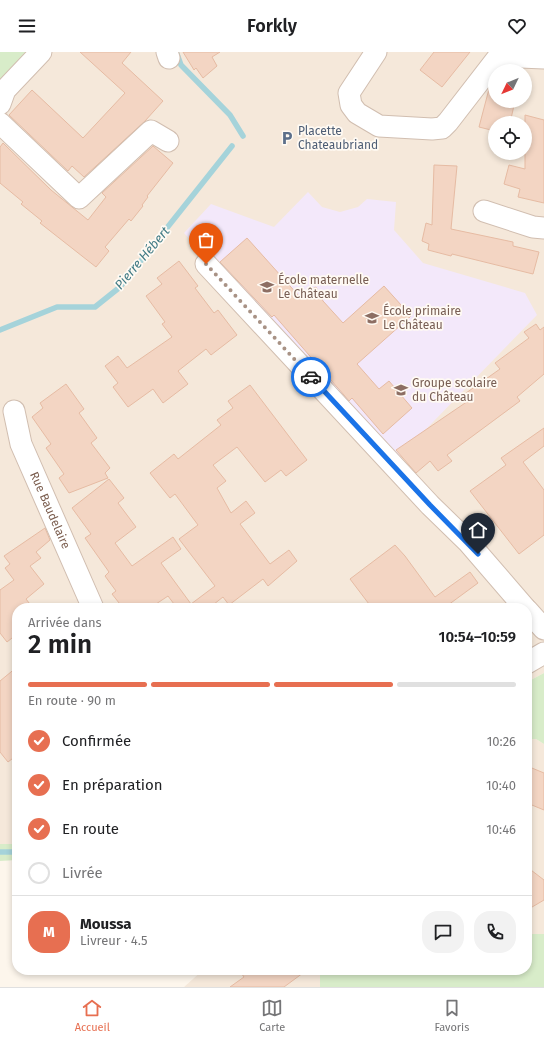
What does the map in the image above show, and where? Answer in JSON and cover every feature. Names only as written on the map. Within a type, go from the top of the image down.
[{"type":"street","points":[[0,104],[5,90],[41,52]]},
{"type":"street","points":[[376,52],[349,93],[351,104],[357,113],[379,126],[432,129],[442,128],[499,56],[505,55],[544,58]]},
{"type":"street","points":[[0,123],[79,198],[152,131],[168,141]]},
{"type":"street","points":[[484,211],[533,227],[544,228]]},
{"type":"street","points":[[206,264],[430,505],[468,542],[521,603]]},
{"type":"street","name":"Rue Baudelaire","points":[[14,411],[21,444],[91,603]]},
{"type":"street","points":[[532,616],[544,629]]},
{"type":"street","points":[[532,660],[544,653]]},
{"type":"shaded area","points":[[0,52],[544,52],[544,673],[532,679],[532,603],[12,603],[12,844],[0,844]]},
{"type":"shaded area","name":"Groupe scolaire du Château","points":[[308,192],[322,207],[340,212],[358,207],[367,199],[396,202],[394,230],[423,263],[525,293],[537,315],[399,457],[273,320],[266,324],[184,233],[211,204],[274,227]]},
{"type":"shaded area","points":[[532,739],[536,739],[544,744],[544,934],[532,934]]},
{"type":"shaded area","points":[[197,975],[320,975],[320,987],[184,987]]},
{"type":"green space","points":[[0,52],[30,52],[0,84]]},
{"type":"green space","points":[[544,673],[544,744],[536,739],[532,739],[532,679]]},
{"type":"green space","points":[[0,844],[12,844],[12,860],[0,861]]},
{"type":"green space","points":[[532,934],[544,934],[544,987],[320,987],[320,975],[532,975]]},
{"type":"building","points":[[80,52],[131,52],[122,63],[163,101],[145,121],[84,177],[72,166],[68,171],[9,115],[32,90],[83,138],[125,93]]},
{"type":"building","points":[[183,52],[220,52],[212,57],[217,66],[203,78],[196,68],[194,70]]},
{"type":"building","points":[[434,52],[470,52],[442,87],[420,70]]},
{"type":"building","points":[[488,93],[488,108],[513,108],[512,116],[488,116],[488,129],[479,127]]},
{"type":"building","points":[[532,117],[544,120],[544,203],[518,197],[520,189],[504,184],[509,165],[525,169],[525,160],[532,160]]},
{"type":"building","points":[[3,143],[51,190],[88,220],[106,197],[102,193],[153,146],[173,163],[147,196],[148,197],[142,205],[143,206],[131,221],[129,219],[105,247],[109,251],[96,267],[40,223],[42,221],[21,204],[23,202],[0,183],[0,147]]},
{"type":"building","points":[[434,165],[457,166],[451,229],[513,242],[513,246],[539,252],[533,274],[452,254],[451,256],[428,250],[429,244],[422,241],[426,223],[432,225]]},
{"type":"building","points":[[247,238],[299,296],[316,287],[323,301],[343,323],[384,286],[411,316],[357,364],[379,389],[389,381],[412,408],[383,434],[352,398],[349,401],[274,315],[272,317],[220,262]]},
{"type":"building","points":[[179,261],[198,286],[195,288],[214,313],[218,310],[237,335],[211,355],[206,349],[178,371],[188,384],[163,403],[153,389],[128,407],[113,387],[118,383],[105,366],[118,356],[127,368],[172,337],[162,324],[165,322],[146,296],[162,284],[157,278]]},
{"type":"building","points":[[536,324],[540,330],[544,327],[544,374],[517,397],[520,401],[447,455],[452,461],[438,471],[430,461],[416,473],[396,450],[471,399],[466,393],[500,369],[495,363],[529,338],[524,332]]},
{"type":"building","points":[[66,384],[84,409],[79,413],[97,438],[91,443],[110,468],[105,473],[108,478],[69,493],[59,478],[64,474],[46,448],[51,444],[32,417],[43,408],[40,403]]},
{"type":"building","points":[[250,385],[307,460],[286,476],[281,470],[265,482],[237,447],[213,465],[226,481],[217,488],[231,513],[246,501],[255,513],[240,524],[270,564],[289,550],[297,561],[268,586],[263,579],[232,603],[228,603],[223,597],[215,603],[192,603],[215,586],[179,539],[198,525],[175,494],[170,498],[150,473],[174,454],[178,459],[221,425],[217,420],[233,408],[228,401]]},
{"type":"building","points":[[544,428],[544,446],[523,462],[544,490],[544,535],[519,554],[470,491],[506,465],[501,458]]},
{"type":"building","points":[[109,479],[124,498],[118,503],[136,527],[115,543],[132,566],[173,537],[181,549],[161,563],[190,603],[173,603],[168,596],[158,603],[119,603],[112,594],[116,591],[105,576],[109,572],[85,538],[91,534],[72,508]]},
{"type":"building","points":[[45,528],[50,540],[36,552],[41,558],[30,566],[44,584],[26,599],[29,603],[12,603],[12,638],[7,642],[0,633],[0,590],[14,580],[5,568],[10,564],[4,556]]},
{"type":"building","points":[[395,545],[405,556],[435,597],[470,572],[478,583],[451,603],[368,603],[350,579]]},
{"type":"building","points":[[12,671],[12,759],[8,762],[0,752],[0,681]]},
{"type":"building","points":[[532,768],[544,773],[544,810],[532,805]]},
{"type":"building","points":[[532,871],[544,880],[544,900],[532,907]]},
{"type":"building","points":[[243,975],[300,975],[284,987],[230,987],[244,977]]},
{"type":"waterway","name":"Pierre Hébert","points":[[177,54],[181,65],[230,115],[243,136]]},
{"type":"waterway","name":"Pierre Hébert","points":[[0,330],[57,307],[95,307],[120,287],[232,146]]},
{"type":"waterway","name":"Pierre Hébert","points":[[0,852],[12,852]]},
{"type":"way so far","points":[[206,264],[311,377]]},
{"type":"place","name":"Placette Chateaubriand","points":[[287,138]]},
{"type":"place","name":"École maternelle Le Château","points":[[267,287]]},
{"type":"place","name":"École primaire Le Château","points":[[372,318]]},
{"type":"place","name":"Groupe scolaire du Château","points":[[401,390]]},
{"type":"route","points":[[311,377],[430,505],[451,524],[478,554]]}]
